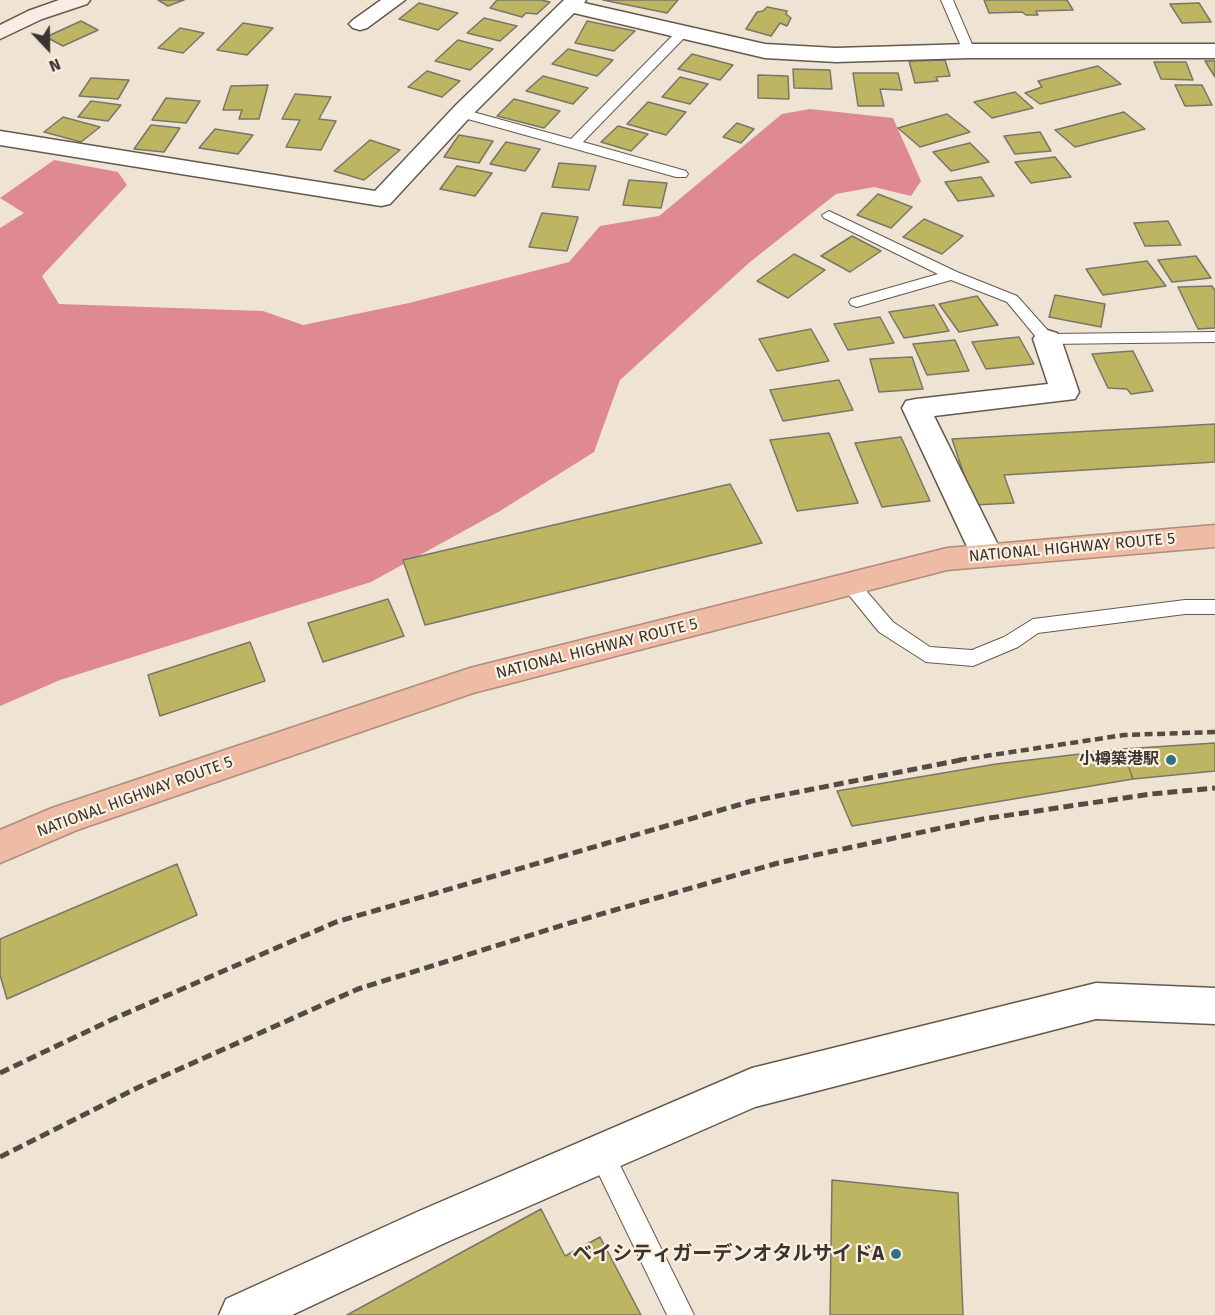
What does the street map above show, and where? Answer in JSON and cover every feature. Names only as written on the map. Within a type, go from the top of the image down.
[{"type":"highway","name":"NATIONAL HIGHWAY ROUTE 5","points":[[0,847],[65,819],[470,681],[947,559],[1215,536]]},
{"type":"street","points":[[1,31],[35,15],[80,0]]},
{"type":"street","points":[[360,24],[394,0]]},
{"type":"street","points":[[0,138],[381,199],[462,112],[573,3],[682,33],[765,51],[836,55],[969,51],[1215,51]]},
{"type":"street","points":[[987,555],[916,408],[1065,392],[1047,339]]},
{"type":"street","points":[[257,1312],[432,1227],[752,1088],[1096,1001],[1215,1006]]},
{"type":"lane","points":[[947,0],[969,51]]},
{"type":"lane","points":[[574,144],[682,33]]},
{"type":"lane","points":[[462,112],[681,174]]},
{"type":"lane","points":[[829,215],[952,275],[1012,299],[1047,339],[1215,337]]},
{"type":"lane","points":[[857,302],[952,275]]},
{"type":"lane","points":[[849,584],[886,627],[926,654],[973,658],[1011,642],[1033,626],[1185,607],[1215,607]]},
{"type":"lane","points":[[601,1154],[681,1315]]},
{"type":"shaded area","points":[[810,109],[893,118],[921,181],[911,196],[874,187],[836,194],[750,262],[620,380],[594,452],[500,511],[371,582],[60,680],[0,706],[0,228],[24,213],[0,198],[54,160],[118,172],[127,185],[42,276],[59,304],[263,311],[303,325],[409,303],[569,262],[600,226],[659,216],[782,114]]},
{"type":"building","points":[[158,0],[184,0],[168,6]]},
{"type":"building","points":[[497,0],[550,2],[537,14],[526,13],[522,17],[490,8]]},
{"type":"building","points":[[603,0],[678,0],[667,13]]},
{"type":"building","points":[[984,0],[1067,0],[1073,10],[1036,11],[1038,15],[1026,15],[1022,12],[989,13]]},
{"type":"building","points":[[419,3],[458,13],[438,30],[399,19]]},
{"type":"building","points":[[1199,3],[1211,22],[1182,23],[1170,4]]},
{"type":"building","points":[[767,7],[787,11],[786,14],[791,18],[787,26],[780,23],[771,36],[746,29],[757,12]]},
{"type":"building","points":[[484,18],[517,26],[500,41],[467,33]]},
{"type":"building","points":[[81,21],[98,30],[63,46],[46,37]]},
{"type":"building","points":[[587,21],[635,31],[614,51],[575,43]]},
{"type":"building","points":[[243,23],[273,28],[247,55],[217,50]]},
{"type":"building","points":[[180,28],[204,33],[183,53],[158,48]]},
{"type":"building","points":[[458,40],[493,49],[470,70],[435,61]]},
{"type":"building","points":[[568,49],[613,60],[597,76],[552,64]]},
{"type":"building","points":[[692,54],[733,65],[720,80],[678,69]]},
{"type":"building","points":[[945,60],[950,76],[936,77],[938,81],[915,83],[909,61]]},
{"type":"building","points":[[1205,61],[1215,61],[1215,77]]},
{"type":"building","points":[[1154,62],[1186,62],[1193,80],[1161,79]]},
{"type":"building","points":[[1098,66],[1121,84],[1040,104],[1025,93],[1042,87],[1038,81]]},
{"type":"building","points":[[793,69],[830,70],[832,89],[794,88]]},
{"type":"building","points":[[427,71],[460,81],[442,97],[408,87]]},
{"type":"building","points":[[853,73],[898,73],[902,90],[880,89],[884,106],[858,106]]},
{"type":"building","points":[[758,75],[788,76],[789,99],[758,98]]},
{"type":"building","points":[[543,76],[588,88],[573,104],[526,91]]},
{"type":"building","points":[[680,77],[708,84],[690,104],[662,97]]},
{"type":"building","points":[[91,78],[129,80],[118,99],[79,96]]},
{"type":"building","points":[[268,85],[259,119],[239,119],[242,110],[223,110],[231,86]]},
{"type":"building","points":[[1175,85],[1202,85],[1212,105],[1185,106]]},
{"type":"building","points":[[1015,92],[1033,108],[992,118],[974,102]]},
{"type":"building","points":[[295,94],[331,97],[319,119],[336,121],[321,150],[286,147],[300,120],[282,119]]},
{"type":"building","points":[[166,98],[200,101],[186,123],[152,120]]},
{"type":"building","points":[[514,99],[560,111],[544,128],[497,116]]},
{"type":"building","points":[[91,101],[121,105],[108,121],[78,117]]},
{"type":"building","points":[[648,102],[686,112],[666,135],[627,124]]},
{"type":"building","points":[[1124,112],[1145,129],[1075,147],[1055,130]]},
{"type":"building","points":[[947,114],[970,132],[920,147],[898,128]]},
{"type":"building","points":[[63,117],[100,127],[81,142],[44,132]]},
{"type":"building","points":[[737,123],[754,129],[741,143],[723,137]]},
{"type":"building","points":[[151,125],[180,128],[164,152],[134,149]]},
{"type":"building","points":[[618,126],[648,134],[631,151],[601,142]]},
{"type":"building","points":[[215,129],[253,135],[238,154],[199,148]]},
{"type":"building","points":[[1040,132],[1051,151],[1015,154],[1004,136]]},
{"type":"building","points":[[459,135],[493,141],[479,163],[444,157]]},
{"type":"building","points":[[370,140],[400,150],[364,180],[334,171]]},
{"type":"building","points":[[506,142],[540,149],[525,171],[490,164]]},
{"type":"building","points":[[970,143],[989,162],[951,171],[933,152]]},
{"type":"building","points":[[1055,157],[1071,177],[1031,183],[1015,162]]},
{"type":"building","points":[[559,163],[596,166],[589,190],[552,187]]},
{"type":"building","points":[[457,166],[492,173],[475,196],[440,189]]},
{"type":"building","points":[[981,177],[994,196],[958,201],[945,182]]},
{"type":"building","points":[[629,180],[667,183],[661,208],[623,205]]},
{"type":"building","points":[[878,194],[912,207],[891,228],[857,215]]},
{"type":"building","points":[[542,213],[578,217],[567,251],[529,247]]},
{"type":"building","points":[[924,219],[963,236],[942,254],[903,237]]},
{"type":"building","points":[[1168,221],[1181,245],[1145,246],[1134,223]]},
{"type":"building","points":[[852,236],[881,251],[850,272],[821,256]]},
{"type":"building","points":[[794,254],[825,270],[788,298],[757,281]]},
{"type":"building","points":[[1196,256],[1211,278],[1172,282],[1158,260]]},
{"type":"building","points":[[1147,261],[1166,286],[1103,295],[1086,269]]},
{"type":"building","points":[[1212,286],[1215,291],[1215,328],[1198,329],[1178,287]]},
{"type":"building","points":[[1055,295],[1105,304],[1101,327],[1049,317]]},
{"type":"building","points":[[977,296],[998,325],[959,332],[939,304]]},
{"type":"building","points":[[934,305],[949,331],[904,338],[889,312]]},
{"type":"building","points":[[880,317],[894,343],[848,350],[834,324]]},
{"type":"building","points":[[811,329],[829,361],[777,371],[759,339]]},
{"type":"building","points":[[1019,337],[1034,364],[986,369],[972,342]]},
{"type":"building","points":[[955,340],[969,371],[927,375],[913,344]]},
{"type":"building","points":[[1133,351],[1153,391],[1131,394],[1127,389],[1108,388],[1092,354]]},
{"type":"building","points":[[912,357],[923,389],[879,392],[870,359]]},
{"type":"building","points":[[839,380],[853,410],[783,421],[770,390]]},
{"type":"building","points":[[1215,424],[1215,462],[1004,475],[1014,503],[974,505],[952,439]]},
{"type":"building","points":[[829,433],[858,503],[797,511],[770,440]]},
{"type":"building","points":[[901,437],[930,501],[882,507],[855,443]]},
{"type":"building","points":[[730,484],[762,543],[425,625],[403,560]]},
{"type":"building","points":[[388,599],[404,636],[323,662],[308,623]]},
{"type":"building","points":[[250,642],[265,681],[160,716],[148,675]]},
{"type":"building","name":"小樽築港駅","points":[[1215,743],[1215,771],[1133,779],[1122,749]]},
{"type":"building","points":[[1122,749],[1133,779],[852,826],[837,791],[996,764]]},
{"type":"building","points":[[177,864],[197,915],[7,999],[0,975],[0,939]]},
{"type":"building","name":"ベイシティガーデンオタルサイドA","points":[[832,1180],[958,1193],[963,1315],[830,1315]]},
{"type":"building","points":[[541,1209],[565,1256],[600,1237],[641,1315],[347,1315]]},
{"type":"railway","points":[[959,760],[1124,735],[1215,732]]},
{"type":"railway","points":[[0,1073],[113,1019],[336,922],[752,801],[966,759]]},
{"type":"railway","points":[[0,1157],[137,1088],[358,989],[563,925],[778,863],[983,819],[1151,794],[1215,788]]},
{"type":"place","name":"小樽築港駅","points":[[1171,760]]},
{"type":"place","name":"ベイシティガーデンオタルサイドA","points":[[896,1254]]}]
